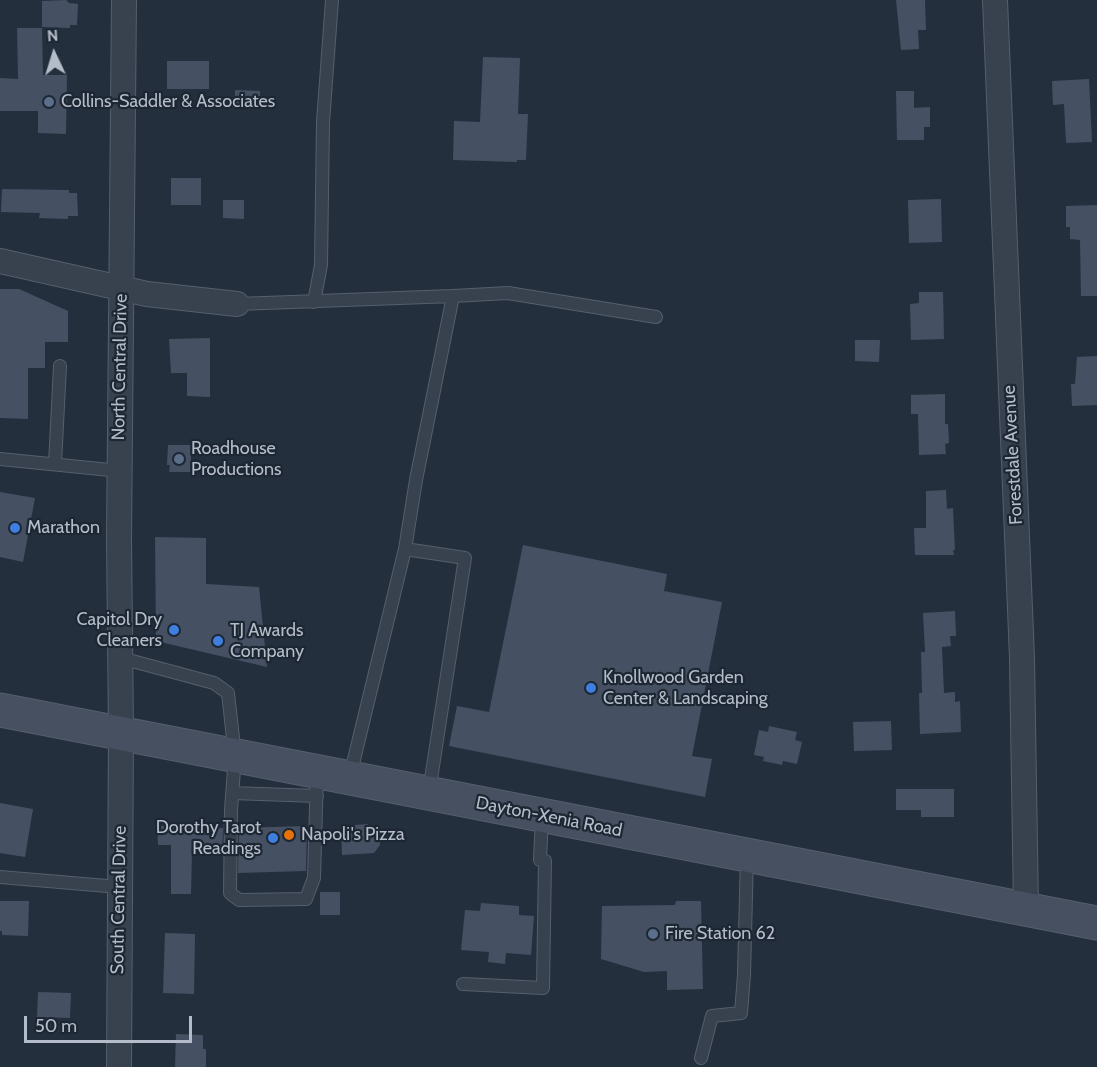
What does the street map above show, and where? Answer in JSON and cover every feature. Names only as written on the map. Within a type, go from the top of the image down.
[{"type":"main road","name":"Dayton-Xenia Road","points":[[0,710],[234,756],[317,784],[349,778],[1097,923]]},
{"type":"street","name":"North Central Drive","points":[[121,734],[120,471],[124,0]]},
{"type":"street","name":"Forestdale Avenue","points":[[995,0],[1022,658],[1026,909]]},
{"type":"street","points":[[0,261],[147,294],[237,304]]},
{"type":"street","name":"South Central Drive","points":[[119,1067],[121,734]]},
{"type":"lane","points":[[314,302],[321,265],[323,122],[332,0]]},
{"type":"lane","points":[[237,304],[508,292],[656,316]]},
{"type":"lane","points":[[349,778],[405,549],[416,480],[453,296]]},
{"type":"lane","points":[[55,464],[60,366]]},
{"type":"lane","points":[[0,459],[120,471]]},
{"type":"lane","points":[[405,549],[465,558],[429,793]]},
{"type":"lane","points":[[121,658],[214,683],[228,693],[234,756],[232,793],[230,893],[238,900],[306,898],[314,878],[317,784],[232,793]]},
{"type":"lane","points":[[463,984],[543,988],[545,861],[540,860],[542,815]]},
{"type":"lane","points":[[701,1058],[712,1016],[741,1013],[747,855]]},
{"type":"lane","points":[[0,877],[119,887]]},
{"type":"building","points":[[66,0],[69,3],[78,4],[77,25],[70,25],[70,28],[42,27],[42,1]]},
{"type":"building","points":[[896,0],[925,0],[926,30],[918,30],[919,49],[901,50]]},
{"type":"building","points":[[17,28],[42,28],[43,75],[67,75],[66,134],[38,133],[38,111],[0,111],[0,78],[18,79]]},
{"type":"building","points":[[483,57],[520,58],[518,114],[528,114],[526,160],[517,160],[517,162],[453,160],[454,121],[480,122]]},
{"type":"building","points":[[167,61],[209,61],[209,89],[167,89]]},
{"type":"building","points":[[1089,79],[1092,142],[1066,143],[1064,104],[1053,105],[1052,81]]},
{"type":"building","points":[[235,90],[260,91],[260,108],[235,107]]},
{"type":"building","points":[[896,91],[914,91],[914,108],[930,107],[930,127],[924,127],[924,140],[897,140]]},
{"type":"building","points":[[171,178],[201,178],[201,205],[171,205]]},
{"type":"building","points":[[2,189],[69,190],[69,193],[77,193],[78,216],[68,216],[68,219],[39,218],[40,213],[1,212]]},
{"type":"building","points":[[941,199],[942,242],[909,243],[908,200]]},
{"type":"building","points":[[223,200],[244,200],[244,219],[223,218]]},
{"type":"building","points":[[1097,205],[1097,296],[1081,296],[1080,240],[1070,239],[1070,227],[1066,227],[1066,206]]},
{"type":"building","points":[[0,289],[19,289],[68,311],[68,342],[45,342],[45,368],[28,368],[28,419],[0,418]]},
{"type":"building","points":[[919,292],[943,292],[944,339],[911,340],[910,304],[919,303]]},
{"type":"building","points":[[210,338],[210,397],[187,396],[187,373],[171,373],[169,339]]},
{"type":"building","points":[[855,340],[880,340],[879,362],[855,361]]},
{"type":"building","points":[[1097,356],[1097,405],[1072,406],[1071,384],[1075,384],[1077,357]]},
{"type":"building","points":[[945,394],[945,424],[948,424],[949,443],[945,444],[946,454],[919,455],[918,414],[911,414],[911,395]]},
{"type":"building","points":[[168,445],[191,445],[191,472],[169,472]]},
{"type":"building","points":[[946,490],[947,509],[953,508],[954,555],[915,555],[914,528],[926,528],[926,491]]},
{"type":"building","name":"Marathon","points":[[0,492],[35,498],[23,562],[0,557]]},
{"type":"building","points":[[155,537],[206,538],[206,584],[259,587],[267,667],[156,641]]},
{"type":"building","points":[[523,545],[667,574],[664,591],[722,602],[692,756],[712,759],[705,797],[449,746],[457,706],[489,712]]},
{"type":"building","points":[[955,611],[956,636],[950,636],[951,646],[942,647],[944,693],[955,692],[955,702],[960,701],[961,732],[920,734],[921,652],[925,652],[923,613]]},
{"type":"building","points":[[891,721],[892,750],[854,751],[853,722]]},
{"type":"building","points":[[769,726],[797,732],[795,740],[802,742],[797,764],[783,761],[782,765],[763,761],[764,757],[754,755],[759,730],[768,732]]},
{"type":"building","points":[[896,789],[954,789],[954,817],[921,817],[921,810],[896,810]]},
{"type":"building","points":[[0,803],[33,809],[25,857],[0,853]]},
{"type":"building","points":[[189,824],[204,824],[204,829],[223,828],[222,852],[192,852],[191,894],[171,894],[171,845],[158,845],[157,826],[189,826]]},
{"type":"building","points":[[368,824],[369,830],[380,837],[380,845],[374,853],[342,855],[341,826]]},
{"type":"building","points":[[307,826],[306,871],[238,873],[239,828]]},
{"type":"building","points":[[320,892],[340,892],[340,915],[320,915]]},
{"type":"building","points":[[0,901],[29,901],[28,936],[2,935]]},
{"type":"building","points":[[676,901],[701,901],[703,989],[667,990],[667,971],[644,972],[601,959],[602,906],[675,905]]},
{"type":"building","points":[[481,903],[519,906],[519,915],[534,916],[531,955],[506,953],[505,964],[488,962],[489,952],[461,950],[465,910],[480,911]]},
{"type":"building","points":[[165,933],[195,934],[194,994],[163,993]]},
{"type":"building","points":[[38,992],[71,993],[70,1018],[37,1017]]},
{"type":"building","points":[[176,1034],[203,1035],[206,1067],[175,1067]]},
{"type":"place","name":"Collins-Saddler & Associates","points":[[49,102]]},
{"type":"place","name":"Roadhouse Productions","points":[[179,459]]},
{"type":"place","name":"Marathon","points":[[15,528]]},
{"type":"place","name":"Capitol Dry Cleaners","points":[[174,630]]},
{"type":"place","name":"TJ Awards Company","points":[[218,641]]},
{"type":"place","name":"Knollwood Garden Center & Landscaping","points":[[591,688]]},
{"type":"place","name":"Napoli's Pizza","points":[[289,835]]},
{"type":"place","name":"Dorothy Tarot Readings","points":[[273,838]]},
{"type":"place","name":"Fire Station 62","points":[[653,934]]}]
